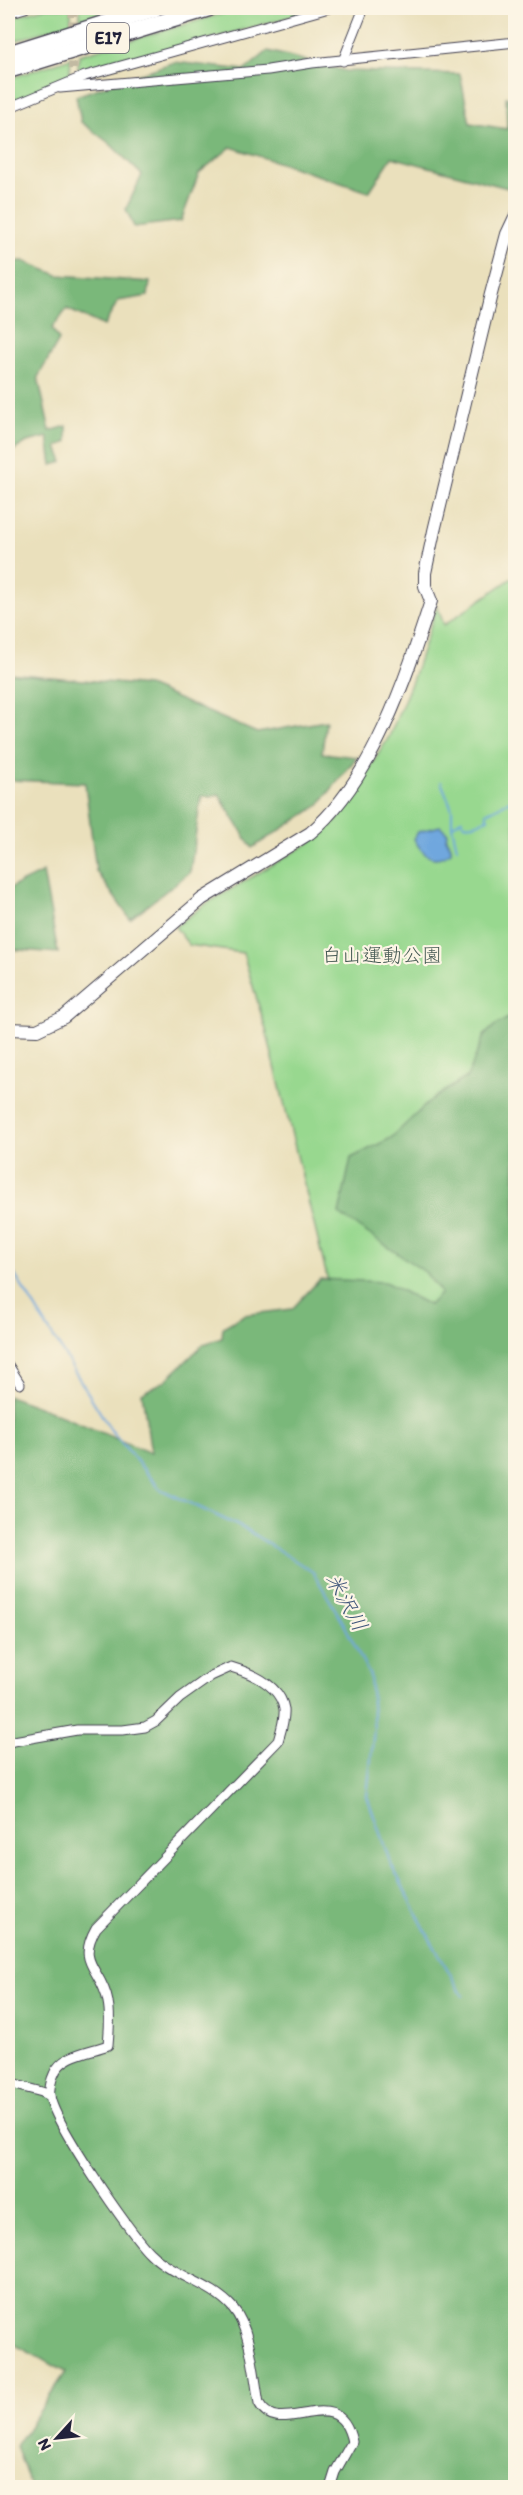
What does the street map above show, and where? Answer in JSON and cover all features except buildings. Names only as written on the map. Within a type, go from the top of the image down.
[{"type":"highway","name":"E17","points":[[8,54],[155,8]]},
{"type":"highway","name":"E17","points":[[8,70],[209,8]]},
{"type":"street","points":[[8,13],[25,8]]},
{"type":"street","points":[[8,108],[74,81],[329,8]]},
{"type":"street","points":[[343,61],[364,8]]},
{"type":"street","points":[[60,88],[268,70],[312,63],[516,42]]},
{"type":"street","points":[[73,69],[74,81]]},
{"type":"street","points":[[8,1029],[37,1030],[64,1017],[202,899],[310,832],[332,813],[357,778],[395,702],[431,601],[425,586],[425,573],[434,531],[491,294],[507,234],[516,215]]},
{"type":"street","points":[[8,1365],[20,1384]]},
{"type":"street","points":[[8,1742],[77,1730],[123,1730],[145,1727],[156,1721],[180,1698],[211,1676],[231,1667],[260,1679],[270,1686],[284,1708],[283,1724],[278,1741],[96,1928],[88,1942],[87,1953],[88,1961],[104,1987],[108,2001],[110,2020],[108,2045],[75,2055],[61,2063],[53,2074],[50,2096],[66,2132],[111,2202],[150,2253],[166,2266],[218,2294],[234,2309],[243,2326],[259,2403],[264,2413],[275,2418],[298,2416],[313,2410],[327,2412],[339,2418],[350,2433],[352,2442],[335,2472],[330,2487]]},
{"type":"street","points":[[8,2083],[50,2096]]},
{"type":"green space","points":[[43,8],[71,8],[71,23],[8,43],[8,19]]},
{"type":"green space","points":[[80,8],[122,8],[80,20]]},
{"type":"green space","points":[[242,8],[322,8],[85,74],[78,68],[79,55]]},
{"type":"green space","points":[[268,51],[346,71],[460,74],[470,123],[507,129],[506,97],[515,100],[515,190],[392,157],[369,192],[231,147],[199,173],[181,221],[134,227],[126,209],[142,175],[109,143],[81,122],[76,96],[174,62],[245,70]]},
{"type":"green space","points":[[71,58],[69,78],[8,104],[8,79]]},
{"type":"green space","points":[[23,261],[58,275],[150,282],[148,296],[118,301],[104,326],[67,309],[52,328],[59,340],[38,377],[50,431],[67,426],[67,442],[57,447],[63,462],[52,465],[48,437],[27,442],[8,454],[8,262]]},
{"type":"green space","name":"白山運動公園","points":[[515,576],[515,1539],[350,1370],[266,1030],[243,953],[189,945],[175,927],[204,905],[308,844],[337,820],[389,737],[412,681],[437,606],[444,625]]},
{"type":"green space","points":[[8,673],[148,686],[257,733],[326,721],[322,753],[357,757],[318,806],[252,848],[219,795],[201,797],[190,872],[130,919],[96,871],[85,783],[8,780]]},
{"type":"green space","points":[[43,872],[58,953],[8,949],[8,889]]},
{"type":"green space","points":[[515,1014],[515,2487],[31,2487],[16,2446],[66,2372],[8,2341],[8,1396],[151,1453],[142,1393],[165,1381],[204,1344],[222,1338],[223,1327],[244,1315],[292,1309],[320,1279],[385,1282],[429,1305],[441,1293],[425,1272],[339,1214],[351,1158],[391,1138],[431,1100],[467,1077],[484,1036],[494,1026]]},
{"type":"water","points":[[440,826],[447,832],[446,839],[451,852],[433,858],[421,850],[414,839],[418,832]]},
{"type":"waterway","points":[[441,782],[452,809],[452,826],[457,848]]},
{"type":"waterway","points":[[452,826],[462,819],[464,824],[479,822],[488,818],[486,813],[516,798]]},
{"type":"waterway","name":"米沢川","points":[[8,1264],[111,1430],[160,1489],[245,1529],[313,1572],[344,1624],[370,1676],[374,1729],[367,1796],[390,1862],[463,1996]]},
{"type":"tunnel","points":[[73,8],[73,35]]},
{"type":"tunnel","points":[[73,49],[73,69]]}]
